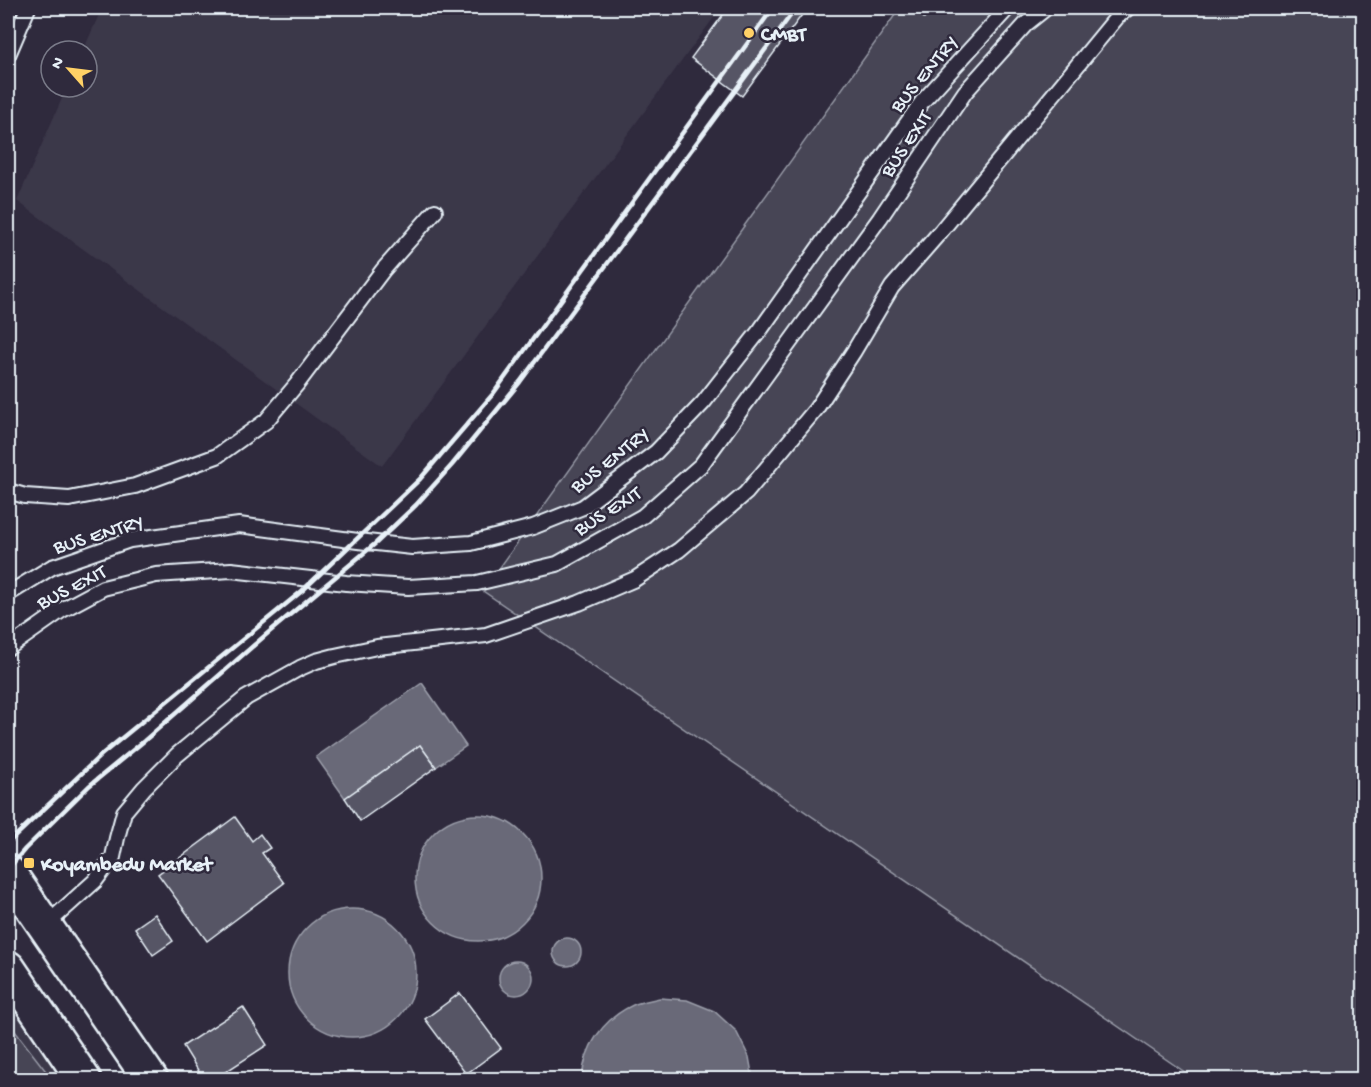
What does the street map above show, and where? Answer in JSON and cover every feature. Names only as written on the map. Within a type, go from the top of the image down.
[{"type":"main road","points":[[8,872],[151,1080]]},
{"type":"main road","points":[[8,968],[84,1080]]},
{"type":"lane","points":[[8,55],[28,8]]},
{"type":"lane","name":"BUS ENTRY","points":[[8,594],[52,567],[130,540],[239,525],[358,542],[412,547],[471,543],[533,527],[583,507],[656,452],[703,403],[761,329],[922,102],[1008,8]]},
{"type":"lane","name":"BUS EXIT","points":[[8,648],[62,610],[103,588],[156,576],[231,570],[346,583],[408,587],[477,583],[557,564],[643,516],[701,465],[880,218],[965,92],[1026,24],[1046,8]]},
{"type":"lane","points":[[46,925],[95,881],[113,857],[124,812],[144,788],[177,755],[246,698],[316,661],[377,647],[486,635],[569,607],[635,579],[679,550],[746,493],[816,408],[854,351],[892,287],[941,231],[1085,54],[1118,16],[1128,8]]},
{"type":"lane","points":[[8,491],[25,496],[69,499],[135,486],[217,456],[266,421],[304,375],[383,270],[435,210]]},
{"type":"shaded area","points":[[102,8],[721,8],[382,466],[17,201],[62,99],[99,99],[99,39],[88,39]]},
{"type":"shaded area","points":[[900,8],[1363,8],[1363,1079],[1195,1079],[483,591]]},
{"type":"shaded area","points":[[8,990],[68,1079],[8,1079]]},
{"type":"shaded area","points":[[8,1022],[52,1079],[8,1079]]},
{"type":"water","points":[[422,683],[466,746],[436,767],[420,745],[345,798],[316,757]]},
{"type":"water","points":[[478,815],[502,819],[523,833],[537,854],[541,878],[537,902],[523,923],[502,937],[478,941],[454,937],[433,923],[419,902],[415,878],[419,854],[433,833],[454,819]]},
{"type":"water","points":[[352,909],[376,914],[397,928],[411,949],[416,973],[411,997],[397,1018],[376,1032],[352,1037],[328,1032],[307,1018],[293,997],[288,973],[293,949],[307,928],[328,914]]},
{"type":"water","points":[[567,938],[577,942],[581,952],[577,962],[567,966],[557,962],[553,952],[557,942]]},
{"type":"water","points":[[516,961],[528,966],[533,978],[528,990],[516,995],[504,990],[499,978],[504,966]]},
{"type":"water","points":[[660,998],[687,1000],[714,1011],[736,1031],[749,1057],[753,1079],[582,1079],[591,1045],[604,1026],[633,1005]]},
{"type":"building","name":"CMBT","points":[[728,8],[807,8],[742,96],[691,58]]},
{"type":"building","points":[[911,8],[932,8],[924,18]]},
{"type":"building","points":[[420,745],[436,767],[360,821],[345,798]]},
{"type":"building","points":[[235,817],[252,841],[260,834],[270,848],[262,853],[284,883],[207,941],[158,874]]},
{"type":"building","points":[[155,914],[173,941],[153,955],[135,928]]},
{"type":"building","points":[[460,993],[501,1048],[466,1074],[425,1019]]},
{"type":"building","points":[[243,1007],[267,1045],[213,1080],[204,1080],[183,1046]]},
{"type":"railway","points":[[8,843],[101,755],[302,591],[420,479],[493,394],[773,8]]},
{"type":"railway","points":[[8,869],[25,849],[89,786],[376,543],[416,505],[520,382],[796,8]]},
{"type":"place","name":"CMBT","points":[[749,33]]},
{"type":"place","name":"Koyambedu Market","points":[[29,863]]}]
